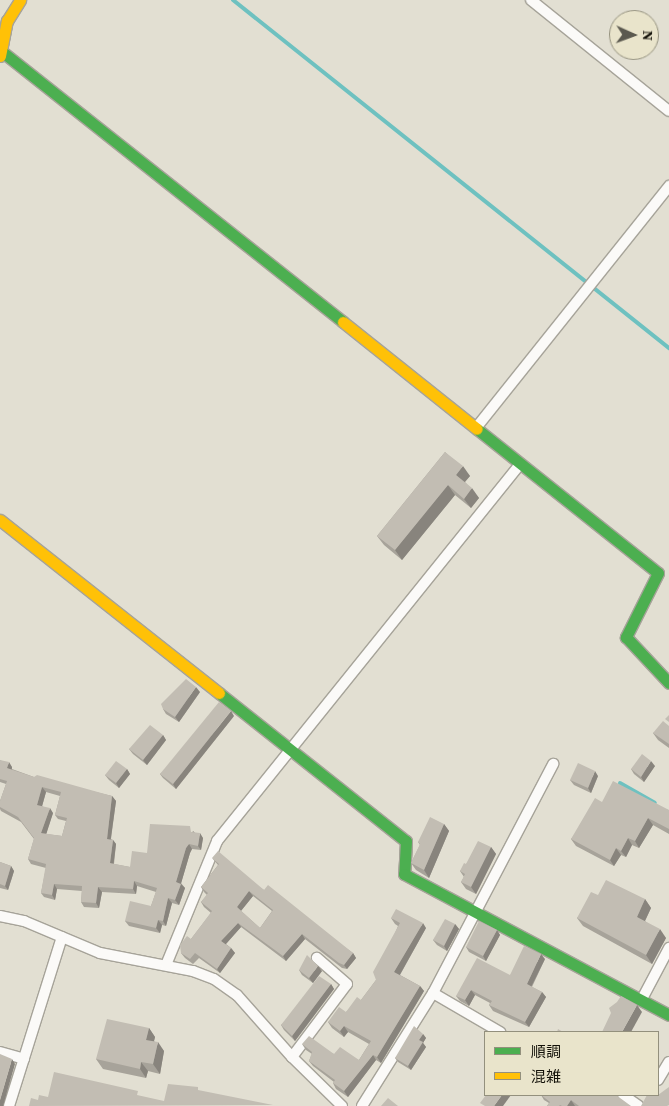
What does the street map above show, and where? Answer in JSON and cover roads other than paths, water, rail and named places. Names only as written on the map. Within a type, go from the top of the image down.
[{"type":"street","points":[[20,0],[7,21],[0,52],[658,573],[626,637],[669,683]]},
{"type":"street","points":[[532,0],[669,111]]},
{"type":"street","points":[[476,428],[669,186]]},
{"type":"street","points":[[166,965],[217,841],[293,750],[520,464]]},
{"type":"street","points":[[0,520],[105,606],[293,750],[406,841],[404,874],[669,1015]]},
{"type":"street","points":[[362,1106],[433,993],[477,913],[554,764]]},
{"type":"street","points":[[0,916],[62,936],[100,953],[166,965],[214,979],[237,995],[292,1057],[342,1106]]},
{"type":"street","points":[[9,1106],[62,936]]},
{"type":"street","points":[[642,999],[669,948]]},
{"type":"street","points":[[292,1057],[348,984],[317,958]]},
{"type":"street","points":[[433,993],[498,1031]]},
{"type":"street","points":[[0,1052],[24,1060]]},
{"type":"street","points":[[659,1078],[669,1062]]},
{"type":"street","points":[[625,1096],[640,1106]]},
{"type":"waterway","points":[[233,0],[669,348]]},
{"type":"waterway","points":[[620,783],[655,803]]}]
